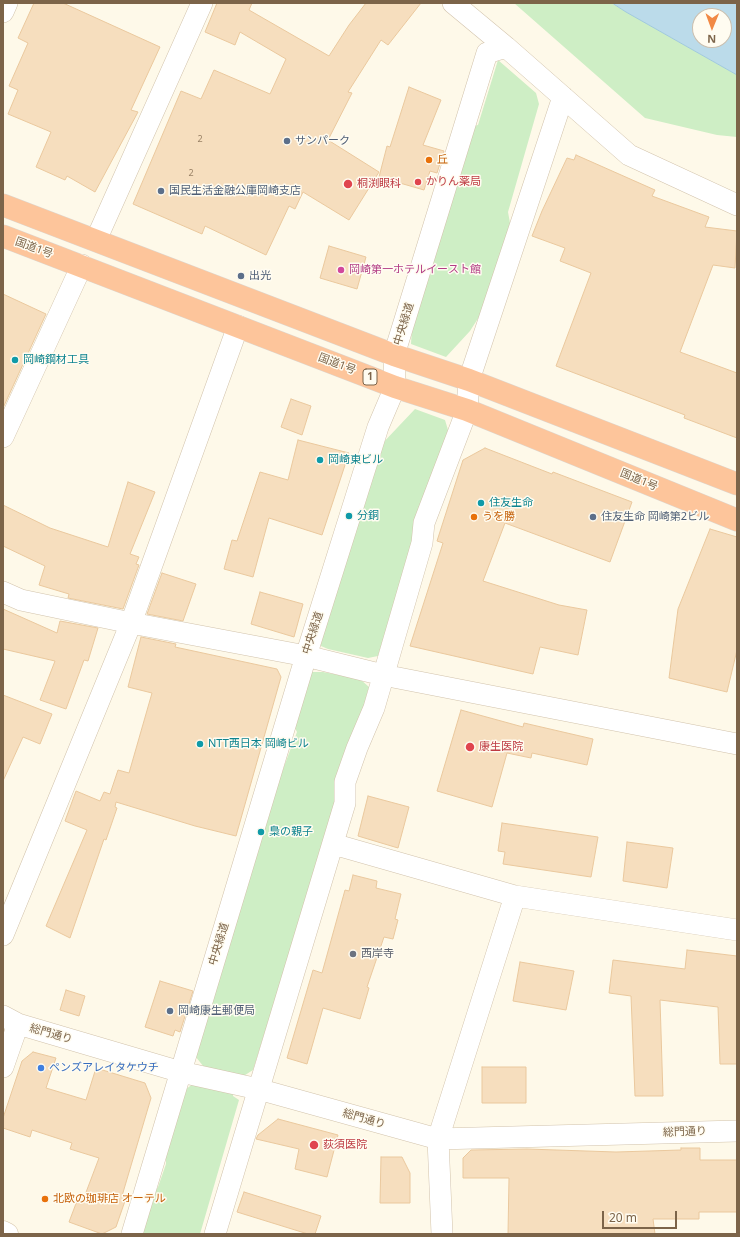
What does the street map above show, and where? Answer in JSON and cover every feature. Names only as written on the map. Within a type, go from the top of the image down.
[{"type":"highway","points":[[3,205],[394,355],[469,380],[737,484]]},
{"type":"highway","name":"国道1号","points":[[3,236],[82,265],[395,387],[467,410],[737,520]]},
{"type":"street","points":[[3,12],[7,3]]},
{"type":"street","points":[[96,240],[202,3]]},
{"type":"street","points":[[453,3],[506,47],[628,156],[737,205]]},
{"type":"street","name":"中央緑道","points":[[132,1234],[306,656],[378,427],[395,387],[394,355],[487,54],[506,47]]},
{"type":"street","points":[[214,1234],[345,804],[345,782],[357,748],[374,708],[384,675],[422,543],[424,523],[467,410],[469,380],[563,97]]},
{"type":"street","points":[[3,437],[82,265]]},
{"type":"street","points":[[3,936],[131,623],[238,326]]},
{"type":"street","points":[[3,592],[21,600],[131,623],[306,656],[384,675],[737,744]]},
{"type":"street","points":[[333,844],[515,896],[737,930]]},
{"type":"street","points":[[442,1234],[438,1140],[515,896]]},
{"type":"street","points":[[3,1067],[11,1020]]},
{"type":"street","name":"総門通り","points":[[11,1020],[180,1072],[258,1089],[438,1140],[737,1130]]},
{"type":"street","points":[[3,1232],[7,1234]]},
{"type":"green space","points":[[514,3],[611,3],[737,75],[737,137],[717,135],[645,118]]},
{"type":"green space","points":[[498,60],[536,93],[539,104],[508,212],[510,223],[484,309],[470,331],[446,357],[411,344],[412,328],[473,126],[478,125]]},
{"type":"green space","points":[[415,409],[445,420],[448,430],[378,656],[368,658],[328,649],[321,646],[319,640],[380,446]]},
{"type":"green space","points":[[312,672],[323,672],[360,679],[369,687],[337,803],[253,1070],[242,1077],[204,1067],[195,1056],[271,801],[297,732],[294,726]]},
{"type":"green space","points":[[194,1083],[233,1093],[233,1096],[239,1100],[200,1234],[142,1234],[149,1201],[158,1187],[166,1164],[166,1146],[181,1093]]},
{"type":"water","points":[[612,3],[737,3],[737,75],[626,12]]},
{"type":"building","points":[[34,3],[63,3],[160,47],[131,110],[138,112],[95,192],[67,176],[65,180],[36,167],[51,132],[8,114],[18,90],[9,86],[28,43],[18,38]]},
{"type":"building","points":[[217,3],[252,3],[249,10],[329,56],[349,25],[366,3],[421,3],[388,45],[381,40],[348,92],[352,93],[328,140],[379,172],[349,220],[303,192],[295,209],[289,206],[266,255],[205,226],[202,234],[133,204],[181,91],[201,99],[214,70],[270,94],[286,59],[240,32],[235,45],[205,32]]},
{"type":"building","points":[[409,87],[441,100],[423,145],[444,151],[437,173],[430,171],[424,190],[379,177],[387,146],[390,147]]},
{"type":"building","points":[[576,155],[655,190],[652,196],[709,217],[705,227],[737,231],[735,268],[713,265],[680,352],[737,373],[737,438],[684,418],[685,415],[556,366],[591,273],[560,261],[565,248],[532,236],[567,158],[574,160]]},
{"type":"building","points":[[329,246],[366,257],[357,289],[320,278]]},
{"type":"building","name":"岡崎鋼材工具","points":[[3,294],[46,314],[3,408]]},
{"type":"building","points":[[291,399],[311,406],[302,435],[281,427]]},
{"type":"building","points":[[298,440],[349,453],[322,535],[269,518],[253,577],[224,569],[232,540],[237,541],[260,472],[288,480]]},
{"type":"building","points":[[485,448],[552,474],[553,472],[632,502],[610,562],[505,523],[483,581],[559,605],[587,610],[578,655],[540,647],[533,674],[410,646],[443,543],[437,541],[463,460]]},
{"type":"building","points":[[128,482],[155,492],[130,554],[139,557],[136,564],[139,565],[123,609],[68,598],[69,594],[39,585],[45,566],[3,546],[3,505],[50,528],[108,547]]},
{"type":"building","points":[[710,529],[737,537],[737,650],[727,692],[669,678],[678,609]]},
{"type":"building","points":[[162,573],[196,584],[183,621],[147,614]]},
{"type":"building","points":[[260,592],[303,604],[294,637],[251,624]]},
{"type":"building","points":[[3,609],[57,633],[60,621],[98,628],[88,661],[84,660],[66,709],[40,700],[55,661],[3,649]]},
{"type":"building","name":"NTT西日本 岡崎ビル","points":[[141,637],[176,644],[175,647],[277,669],[281,677],[236,836],[195,826],[116,802],[115,807],[117,808],[106,840],[104,839],[70,938],[46,926],[87,830],[65,821],[76,791],[100,801],[104,792],[110,794],[118,770],[129,773],[152,693],[128,687]]},
{"type":"building","points":[[3,695],[52,714],[40,744],[23,737],[3,781]]},
{"type":"building","points":[[461,710],[523,727],[524,723],[593,739],[587,765],[532,753],[531,758],[507,753],[492,807],[437,791]]},
{"type":"building","points":[[368,796],[409,807],[398,848],[358,836]]},
{"type":"building","points":[[502,823],[598,837],[591,877],[503,864],[505,852],[498,851]]},
{"type":"building","points":[[627,842],[673,848],[667,888],[623,881]]},
{"type":"building","points":[[353,875],[377,881],[376,888],[401,894],[395,919],[398,920],[393,939],[384,937],[367,987],[369,988],[360,1019],[323,1008],[307,1064],[287,1058],[313,970],[322,973],[345,890],[349,891]]},
{"type":"building","points":[[687,950],[737,956],[737,1064],[720,1064],[718,1007],[660,1000],[663,1096],[635,1096],[631,996],[609,993],[613,960],[685,969]]},
{"type":"building","points":[[520,962],[574,971],[566,1010],[513,1001]]},
{"type":"building","points":[[160,981],[193,991],[180,1032],[175,1030],[173,1036],[145,1027]]},
{"type":"building","points":[[66,990],[85,996],[79,1016],[60,1010]]},
{"type":"building","points":[[33,1052],[56,1058],[46,1088],[86,1100],[96,1068],[145,1083],[151,1098],[122,1196],[126,1198],[116,1227],[102,1234],[69,1222],[80,1193],[85,1195],[99,1158],[70,1149],[72,1143],[32,1130],[30,1137],[3,1128],[3,1118],[22,1061]]},
{"type":"building","points":[[482,1067],[526,1067],[526,1103],[482,1103]]},
{"type":"building","points":[[278,1119],[338,1135],[327,1177],[295,1169],[299,1149],[256,1139],[258,1135]]},
{"type":"building","points":[[681,1148],[700,1148],[700,1160],[737,1160],[737,1212],[699,1212],[699,1219],[653,1219],[655,1234],[508,1234],[509,1178],[463,1178],[463,1158],[471,1150],[527,1149],[616,1152],[681,1150]]},
{"type":"building","points":[[381,1157],[402,1157],[410,1173],[410,1203],[380,1203]]},
{"type":"building","points":[[244,1192],[321,1216],[315,1234],[308,1234],[237,1212]]},
{"type":"place","name":"サンパーク","points":[[287,141]]},
{"type":"place","name":"丘","points":[[429,160]]},
{"type":"place","name":"かりん薬局","points":[[418,182]]},
{"type":"place","name":"桐渕眼科","points":[[348,184]]},
{"type":"place","name":"国民生活金融公庫岡崎支店","points":[[161,191]]},
{"type":"place","name":"岡崎第一ホテルイースト館","points":[[341,270]]},
{"type":"place","name":"出光","points":[[241,276]]},
{"type":"place","name":"岡崎鋼材工具","points":[[15,360]]},
{"type":"place","name":"岡崎東ビル","points":[[320,460]]},
{"type":"place","name":"住友生命","points":[[481,503]]},
{"type":"place","name":"分銅","points":[[349,516]]},
{"type":"place","name":"うを勝","points":[[474,517]]},
{"type":"place","name":"住友生命 岡崎第2ビル","points":[[593,517]]},
{"type":"place","name":"NTT西日本 岡崎ビル","points":[[200,744]]},
{"type":"place","name":"康生医院","points":[[470,747]]},
{"type":"place","name":"梟の親子","points":[[261,832]]},
{"type":"place","name":"西岸寺","points":[[353,954]]},
{"type":"place","name":"岡崎康生郵便局","points":[[170,1011]]},
{"type":"place","name":"ペンズアレイタケウチ","points":[[41,1068]]},
{"type":"place","name":"荻須医院","points":[[314,1145]]},
{"type":"place","name":"北欧の珈琲店 オーテル","points":[[45,1199]]}]
